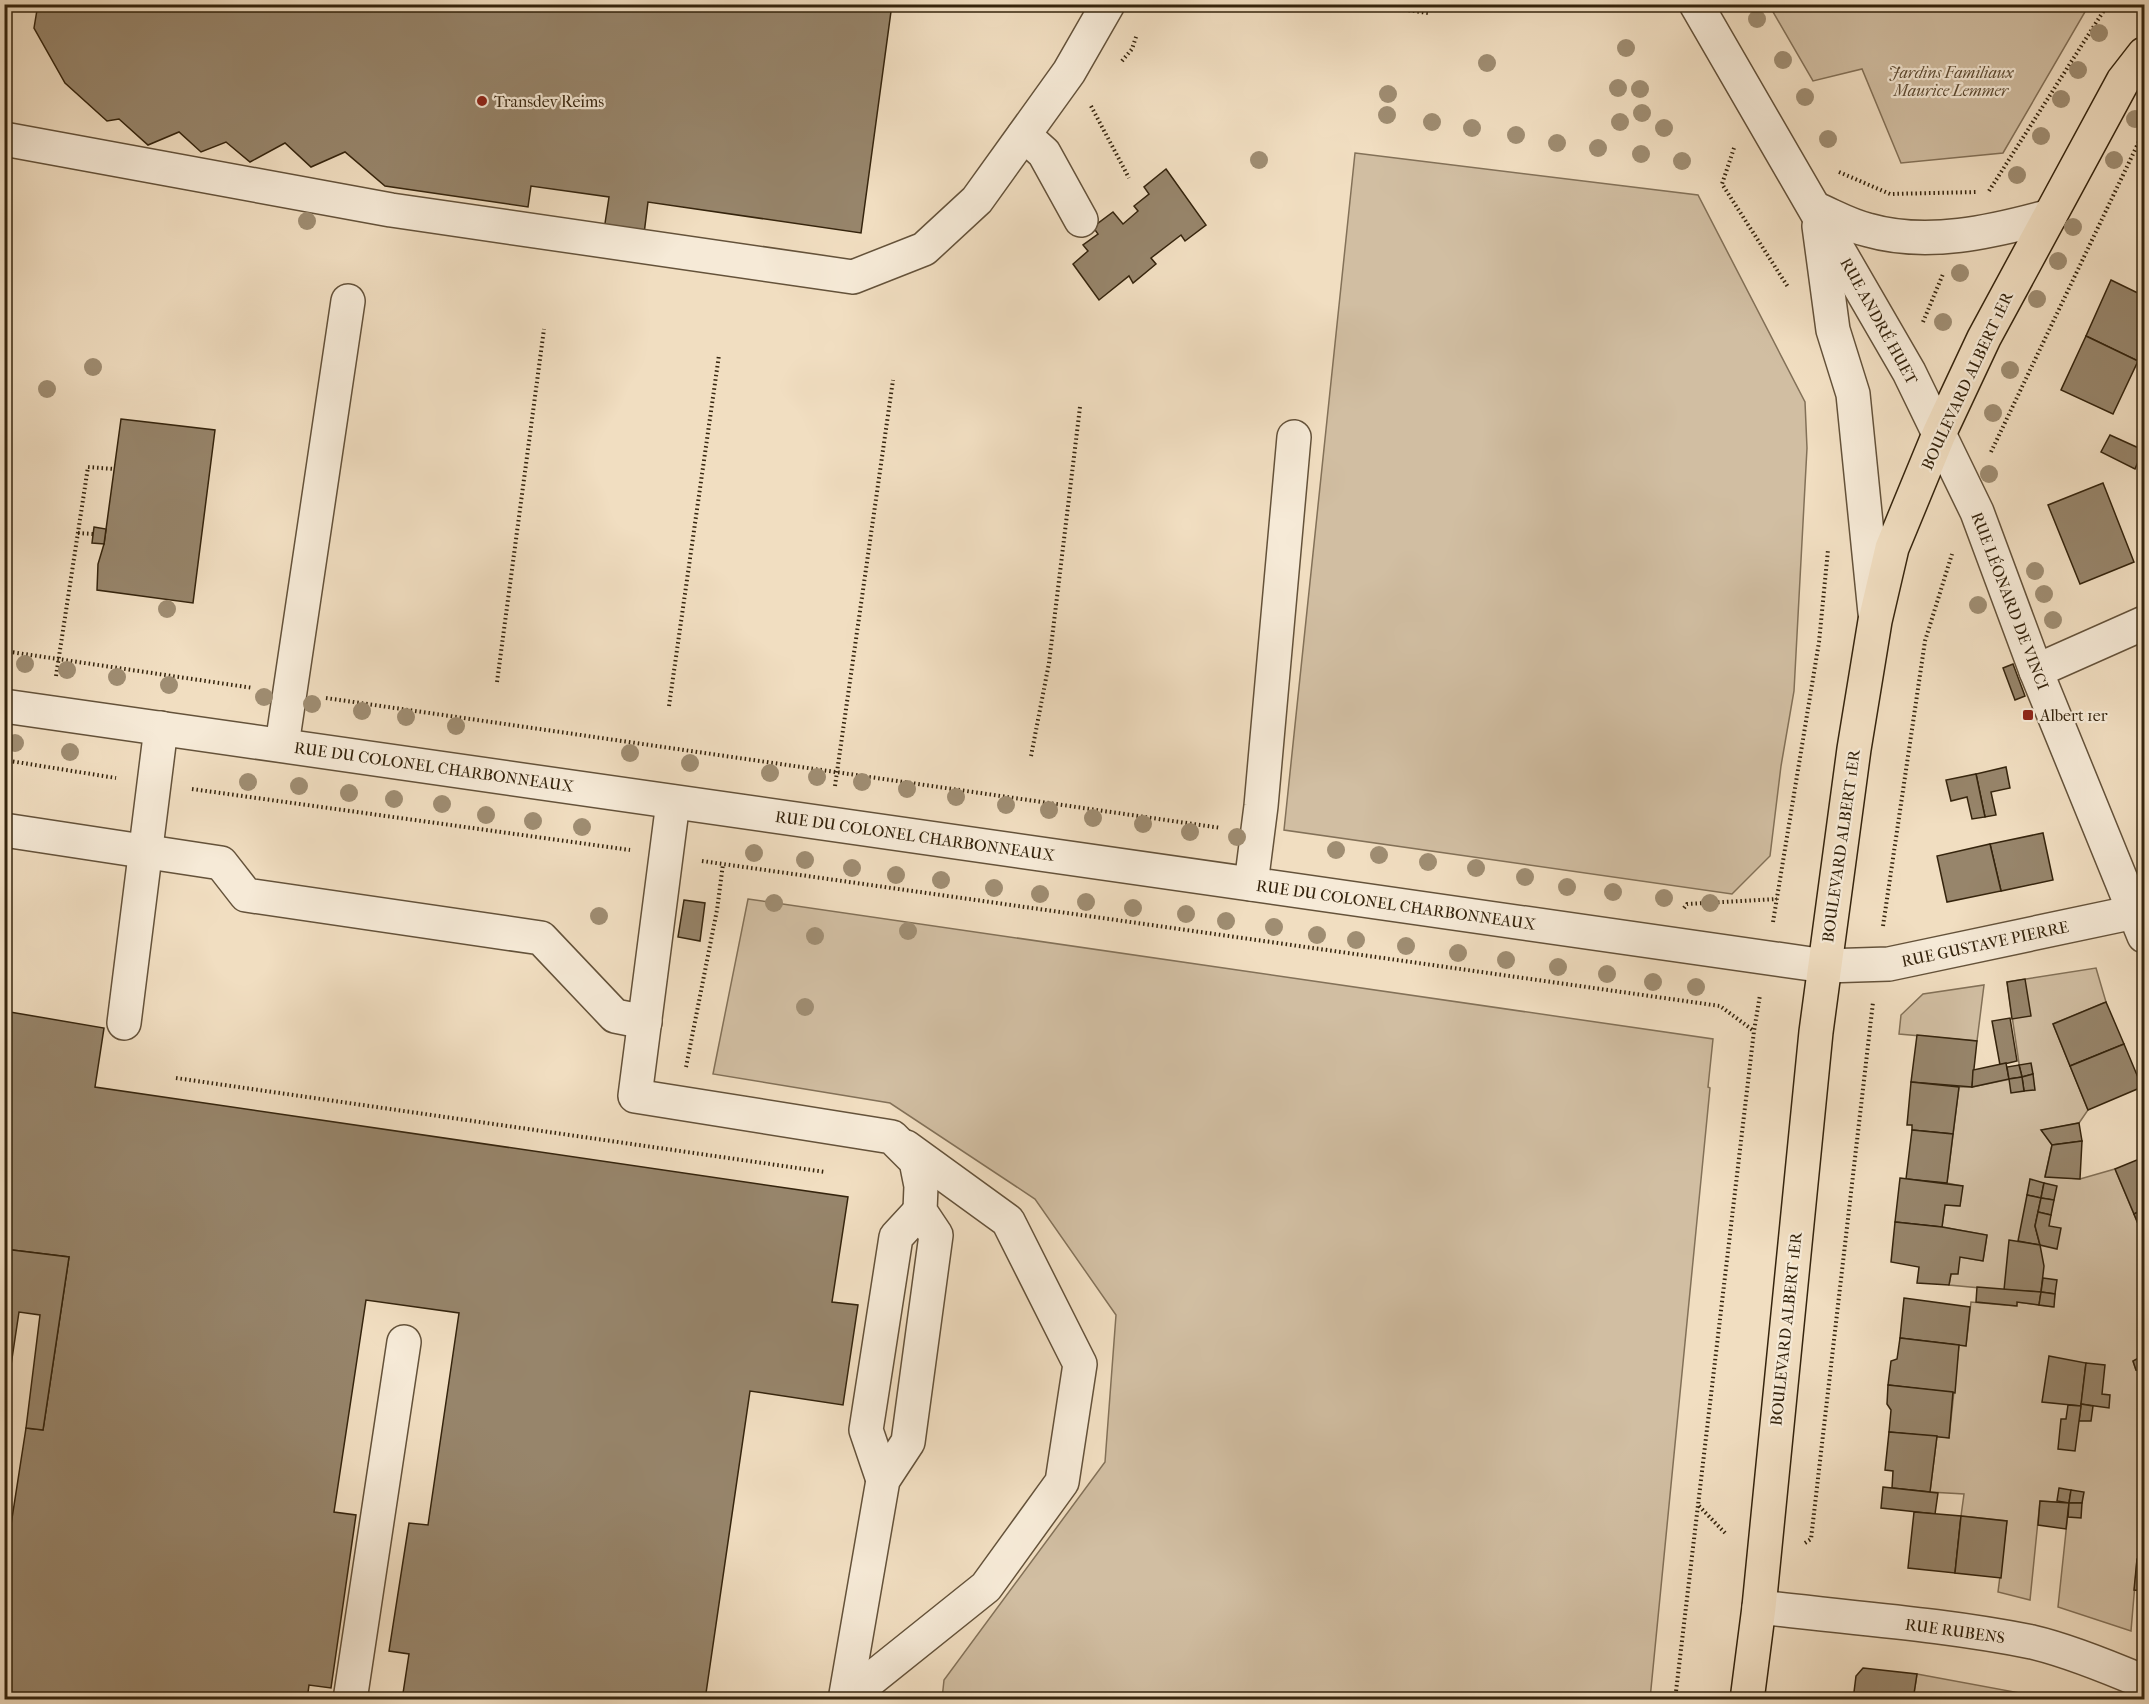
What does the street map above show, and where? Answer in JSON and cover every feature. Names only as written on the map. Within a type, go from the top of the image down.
[{"type":"main road","name":"BOULEVARD ALBERT 1ER","points":[[1747,1700],[1759,1607],[1815,1043],[1854,749],[1875,621],[1892,548],[1939,434],[1984,338],[2123,81],[2145,54]]},
{"type":"street","points":[[4,139],[391,210],[853,277],[924,249],[977,200],[1070,72],[1108,4]]},
{"type":"street","name":"RUE ANDRÉ HUET","points":[[1696,4],[1909,372],[1939,434]]},
{"type":"street","points":[[1024,135],[1044,153],[1081,220]]},
{"type":"street","points":[[1816,209],[1867,230],[1916,238],[1972,233],[2013,226],[2050,216]]},
{"type":"street","points":[[1816,209],[1833,330],[1853,394],[1875,621]]},
{"type":"street","points":[[282,746],[348,301]]},
{"type":"street","name":"RUE LÉONARD DE VINCI","points":[[1939,434],[1970,497],[2036,671],[2141,920]]},
{"type":"street","points":[[1251,884],[1258,833],[1294,437]]},
{"type":"street","points":[[2036,671],[2145,623]]},
{"type":"street","name":"RUE DU COLONEL CHARBONNEAUX","points":[[4,705],[1825,966]]},
{"type":"street","points":[[124,1023],[161,728]]},
{"type":"street","points":[[673,802],[635,1096],[892,1137],[1008,1221],[1080,1364],[1062,1482],[986,1587],[845,1700]]},
{"type":"street","points":[[4,830],[221,863],[246,895],[541,938],[615,1016],[645,1022]]},
{"type":"street","name":"RUE GUSTAVE PIERRE","points":[[1825,966],[1889,963],[2141,920]]},
{"type":"street","points":[[845,1700],[883,1480],[908,1442],[936,1235],[920,1211],[921,1186],[916,1161],[892,1137]]},
{"type":"street","points":[[883,1480],[866,1430],[896,1237],[920,1211]]},
{"type":"street","points":[[350,1700],[404,1342]]},
{"type":"street","name":"RUE RUBENS","points":[[1759,1607],[1951,1629],[2034,1643],[2145,1682]]},
{"type":"path","points":[[1364,4],[1428,13]]},
{"type":"path","points":[[1088,100],[1129,178]]},
{"type":"path","points":[[1752,100],[1722,184],[1788,288]]},
{"type":"path","points":[[1970,497],[2145,131]]},
{"type":"path","points":[[1836,171],[1890,194],[1989,191]]},
{"type":"path","points":[[497,682],[544,329]]},
{"type":"path","points":[[669,706],[719,355]]},
{"type":"path","points":[[830,824],[893,380]]},
{"type":"path","points":[[1032,756],[1049,663],[1080,406]]},
{"type":"path","points":[[50,712],[88,467],[114,469]]},
{"type":"path","points":[[78,533],[93,534]]},
{"type":"path","points":[[1762,1570],[1810,1539],[1877,964],[1925,641],[1953,553]]},
{"type":"path","points":[[4,651],[1258,833]]},
{"type":"path","points":[[4,760],[154,784],[1720,1006],[1754,1031]]},
{"type":"path","points":[[678,1104],[717,910],[723,864]]},
{"type":"path","points":[[176,1078],[825,1172]]},
{"type":"path","points":[[1676,1700],[1698,1505]]},
{"type":"green space","name":"Jardins Familiaux Maurice Lemmer","points":[[1769,5],[2089,5],[2003,153],[1901,163],[1862,69],[1813,81]]},
{"type":"green space","points":[[1355,153],[1698,195],[1805,402],[1807,448],[1794,691],[1781,766],[1770,856],[1732,894],[1284,830]]},
{"type":"green space","points":[[748,899],[1713,1039],[1650,1699],[942,1699],[944,1680],[1105,1462],[1116,1315],[1035,1199],[890,1103],[713,1074]]},
{"type":"green space","points":[[2096,968],[2106,1002],[2053,1024],[2088,1110],[2079,1123],[2042,1130],[2052,1145],[2045,1176],[2080,1179],[2115,1169],[2141,1231],[2139,1233],[2144,1247],[2144,1355],[2133,1361],[2136,1370],[2144,1372],[2144,1560],[2137,1560],[2131,1631],[2058,1607],[2069,1503],[2040,1501],[2030,1600],[1998,1592],[2007,1521],[1961,1516],[1964,1494],[1930,1492],[1937,1436],[1949,1438],[1959,1345],[1966,1346],[1971,1302],[2016,1306],[2017,1302],[2053,1307],[2055,1295],[1949,1285],[1951,1274],[1960,1257],[1983,1261],[1987,1235],[1942,1227],[1945,1205],[1960,1206],[1962,1186],[1947,1183],[1959,1087],[1972,1087],[2021,1077],[2007,982]]},
{"type":"green space","points":[[1984,985],[1977,1041],[1899,1034],[1901,1015],[1923,994]]},
{"type":"green space","points":[[1917,1674],[2020,1693],[2019,1699],[1913,1700]]},
{"type":"building","name":"Transdev Reims","points":[[38,4],[892,4],[861,233],[648,202],[644,234],[604,230],[609,197],[531,186],[528,207],[385,186],[345,152],[311,167],[285,143],[250,162],[226,142],[201,152],[179,132],[148,145],[119,119],[107,121],[65,83],[34,28]]},
{"type":"building","points":[[1166,169],[1206,225],[1185,241],[1181,235],[1151,258],[1156,264],[1133,283],[1129,276],[1099,300],[1073,264],[1088,251],[1083,245],[1098,234],[1093,227],[1113,212],[1123,224],[1138,211],[1134,206],[1149,194],[1144,187]]},
{"type":"building","points":[[2111,280],[2144,296],[2144,348],[2138,361],[2086,336]]},
{"type":"building","points":[[2086,336],[2138,361],[2113,414],[2061,390]]},
{"type":"building","points":[[121,419],[215,430],[193,603],[97,590],[98,564],[104,544]]},
{"type":"building","points":[[2110,435],[2143,450],[2135,469],[2101,452]]},
{"type":"building","points":[[2103,483],[2134,562],[2080,584],[2048,505]]},
{"type":"building","points":[[94,527],[106,529],[104,544],[92,543]]},
{"type":"building","points":[[2013,664],[2025,696],[2015,700],[2003,668]]},
{"type":"building","points":[[2006,767],[2010,788],[1991,792],[1996,815],[1985,817],[1976,774]]},
{"type":"building","points":[[1976,774],[1985,817],[1972,819],[1967,797],[1951,801],[1946,780]]},
{"type":"building","points":[[2043,833],[2053,880],[2001,891],[1990,844]]},
{"type":"building","points":[[1990,844],[2001,891],[1947,902],[1937,856]]},
{"type":"building","points":[[684,900],[705,903],[700,941],[678,937]]},
{"type":"building","points":[[2025,979],[2031,1016],[2012,1019],[2007,982]]},
{"type":"building","points":[[2106,1002],[2124,1044],[2070,1066],[2053,1024]]},
{"type":"building","points":[[4,1011],[104,1028],[95,1087],[848,1197],[832,1302],[858,1305],[843,1405],[750,1391],[705,1700],[402,1700],[409,1654],[389,1651],[409,1523],[428,1525],[459,1313],[366,1300],[334,1512],[356,1515],[331,1688],[309,1685],[307,1700],[4,1700],[4,1570],[26,1428],[43,1430],[69,1257],[4,1249]]},
{"type":"building","points":[[2010,1018],[2017,1061],[2000,1065],[1992,1021]]},
{"type":"building","points":[[1917,1035],[1977,1041],[1972,1087],[1911,1082]]},
{"type":"building","points":[[2124,1044],[2142,1087],[2088,1110],[2070,1066]]},
{"type":"building","points":[[2006,1063],[2009,1079],[1972,1087],[1973,1070]]},
{"type":"building","points":[[2031,1063],[2033,1074],[2022,1077],[2019,1065]]},
{"type":"building","points":[[2019,1065],[2022,1077],[2009,1079],[2007,1067]]},
{"type":"building","points":[[2033,1074],[2035,1090],[2024,1091],[2022,1077]]},
{"type":"building","points":[[2022,1077],[2024,1091],[2011,1093],[2009,1079]]},
{"type":"building","points":[[1911,1082],[1959,1087],[1953,1134],[1912,1130],[1912,1125],[1907,1125]]},
{"type":"building","points":[[2079,1123],[2082,1141],[2052,1145],[2041,1130]]},
{"type":"building","points":[[1912,1130],[1953,1134],[1947,1183],[1906,1179]]},
{"type":"building","points":[[2082,1141],[2080,1179],[2045,1177],[2052,1145]]},
{"type":"building","points":[[2144,1157],[2144,1209],[2134,1214],[2115,1169]]},
{"type":"building","points":[[1900,1178],[1963,1186],[1960,1206],[1945,1205],[1942,1227],[1895,1222]]},
{"type":"building","points":[[2030,1179],[2044,1183],[2041,1198],[2027,1195]]},
{"type":"building","points":[[2044,1183],[2057,1186],[2054,1200],[2041,1198]]},
{"type":"building","points":[[2027,1195],[2041,1198],[2035,1226],[2040,1245],[2018,1241]]},
{"type":"building","points":[[2041,1198],[2054,1200],[2051,1215],[2038,1212]]},
{"type":"building","points":[[2144,1209],[2144,1247],[2134,1214]]},
{"type":"building","points":[[2038,1212],[2051,1215],[2049,1226],[2061,1228],[2057,1249],[2040,1245],[2035,1226]]},
{"type":"building","points":[[1895,1222],[1987,1235],[1983,1261],[1960,1257],[1958,1274],[1951,1274],[1949,1285],[1917,1283],[1919,1267],[1891,1262]]},
{"type":"building","points":[[2009,1240],[2040,1245],[2044,1266],[2041,1292],[2004,1290]]},
{"type":"building","points":[[4,1249],[69,1257],[43,1430],[26,1428],[40,1315],[19,1312],[4,1412]]},
{"type":"building","points":[[2043,1278],[2057,1280],[2055,1294],[2041,1292]]},
{"type":"building","points":[[1977,1287],[2041,1292],[2039,1305],[2017,1302],[2017,1306],[1976,1302]]},
{"type":"building","points":[[2041,1292],[2055,1294],[2054,1307],[2039,1305]]},
{"type":"building","points":[[1904,1298],[1970,1307],[1966,1346],[1900,1338]]},
{"type":"building","points":[[1900,1338],[1959,1345],[1955,1393],[1888,1385],[1891,1361],[1897,1359]]},
{"type":"building","points":[[2144,1355],[2144,1372],[2136,1370],[2133,1361]]},
{"type":"building","points":[[2049,1356],[2086,1363],[2081,1406],[2042,1402]]},
{"type":"building","points":[[2086,1363],[2105,1365],[2102,1394],[2110,1395],[2109,1408],[2081,1404]]},
{"type":"building","points":[[1888,1385],[1953,1392],[1949,1438],[1889,1432],[1891,1410],[1887,1404]]},
{"type":"building","points":[[2081,1404],[2093,1406],[2091,1421],[2079,1421]]},
{"type":"building","points":[[2068,1405],[2081,1406],[2075,1451],[2058,1449],[2061,1419],[2066,1419]]},
{"type":"building","points":[[1889,1432],[1937,1436],[1930,1492],[1892,1488],[1893,1471],[1885,1470]]},
{"type":"building","points":[[1883,1487],[1938,1493],[1935,1514],[1881,1508]]},
{"type":"building","points":[[2059,1488],[2071,1490],[2069,1503],[2057,1501]]},
{"type":"building","points":[[2071,1490],[2084,1492],[2082,1503],[2069,1503]]},
{"type":"building","points":[[2040,1501],[2069,1503],[2066,1529],[2038,1525]]},
{"type":"building","points":[[2069,1503],[2082,1503],[2081,1518],[2068,1517]]},
{"type":"building","points":[[1914,1512],[1961,1516],[1955,1573],[1908,1568]]},
{"type":"building","points":[[1961,1516],[2007,1521],[2001,1578],[1955,1573]]},
{"type":"building","points":[[2137,1559],[2144,1560],[2144,1591],[2134,1590]]},
{"type":"building","points":[[1863,1668],[1917,1674],[1913,1700],[1853,1700],[1856,1676]]},
{"type":"place","name":"Transdev Reims","points":[[482,101]]},
{"type":"place","name":"Albert 1er","points":[[2028,715]]}]
